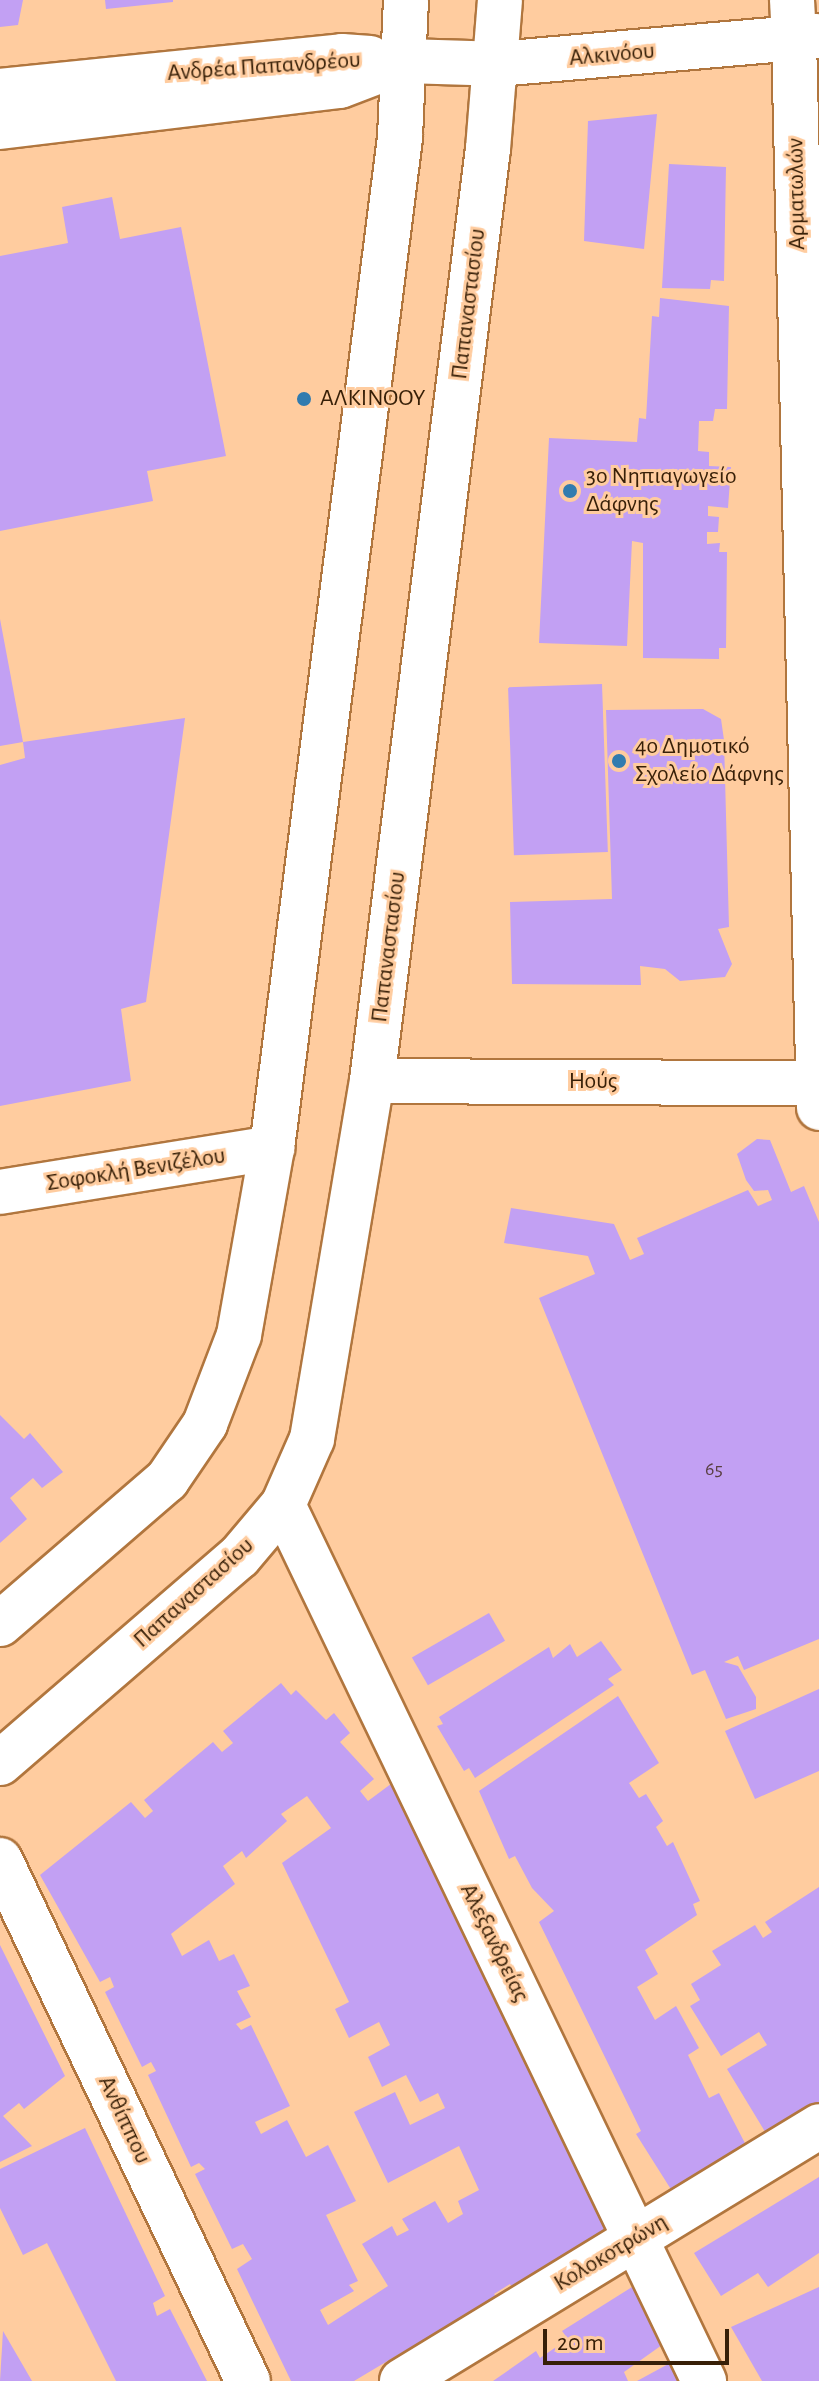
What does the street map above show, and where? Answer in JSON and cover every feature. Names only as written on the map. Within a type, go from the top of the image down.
[{"type":"street","points":[[0,1624],[167,1480],[205,1424],[239,1335],[272,1148],[405,61],[406,0]]},
{"type":"street","name":"Παπαναστασίου","points":[[0,1763],[239,1557],[283,1505],[312,1439],[326,1379],[372,1081],[498,64],[500,0]]},
{"type":"street","name":"Αλκινόου","points":[[405,61],[498,64],[801,25]]},
{"type":"street","name":"Αρματωλών","points":[[801,25],[816,1096]]},
{"type":"street","name":"Ανδρέα Παπανδρέου","points":[[0,91],[342,56],[405,61]]},
{"type":"street","name":"Ανδρέα Παπανδρέου","points":[[0,127],[340,86],[405,61]]},
{"type":"street","name":"Ηούς","points":[[372,1081],[816,1096]]},
{"type":"street","name":"Σοφοκλή Βενιζέλου","points":[[0,1192],[272,1148]]},
{"type":"street","name":"Αλεξανδρείας","points":[[283,1505],[704,2381]]},
{"type":"street","name":"Ανθίππου","points":[[0,1860],[248,2381]]},
{"type":"street","name":"Κολοκοτρώνη","points":[[402,2381],[819,2126]]},
{"type":"building","points":[[0,0],[23,0],[18,25],[0,27]]},
{"type":"building","points":[[105,0],[173,0],[173,2],[106,9]]},
{"type":"building","points":[[657,114],[644,249],[584,241],[588,121]]},
{"type":"building","points":[[669,164],[726,167],[724,281],[711,280],[710,289],[662,288]]},
{"type":"building","points":[[112,197],[120,239],[181,227],[226,456],[147,471],[153,501],[0,531],[0,256],[68,243],[62,207]]},
{"type":"building","points":[[660,298],[729,306],[727,409],[715,409],[713,421],[699,421],[698,451],[709,452],[709,466],[731,467],[728,508],[708,506],[708,516],[719,517],[718,532],[707,532],[707,544],[720,543],[719,552],[727,552],[726,648],[719,648],[719,659],[643,658],[643,543],[632,541],[627,646],[539,643],[549,438],[637,442],[639,418],[646,419],[652,316],[659,317]]},
{"type":"building","points":[[0,619],[23,742],[0,746]]},
{"type":"building","points":[[602,684],[608,852],[514,855],[508,687]]},
{"type":"building","points":[[703,709],[721,719],[724,740],[729,927],[718,929],[732,964],[725,977],[680,981],[665,969],[640,966],[641,985],[512,984],[510,902],[612,899],[606,710]]},
{"type":"building","points":[[185,718],[146,1002],[121,1009],[131,1081],[0,1106],[0,765],[25,758],[23,742]]},
{"type":"building","points":[[757,1139],[770,1140],[791,1192],[804,1186],[819,1222],[819,1639],[744,1670],[738,1656],[724,1662],[738,1666],[756,1697],[756,1709],[726,1719],[705,1670],[692,1675],[539,1298],[595,1274],[588,1256],[504,1243],[511,1208],[614,1224],[630,1260],[644,1254],[637,1238],[748,1190],[758,1206],[772,1200],[768,1190],[754,1191],[746,1180],[737,1154]]},
{"type":"building","points":[[0,1415],[24,1439],[30,1433],[63,1472],[42,1488],[33,1478],[10,1498],[27,1519],[0,1543]]},
{"type":"building","points":[[489,1613],[505,1641],[428,1685],[412,1658]]},
{"type":"building","points":[[601,1641],[622,1670],[608,1679],[614,1685],[475,1778],[469,1768],[464,1771],[437,1726],[443,1724],[439,1717],[549,1647],[553,1658],[570,1644],[577,1657]]},
{"type":"building","points":[[281,1683],[291,1695],[296,1690],[326,1720],[334,1713],[350,1733],[340,1742],[374,1779],[360,1791],[368,1801],[403,1775],[550,2089],[541,2093],[620,2228],[516,2296],[510,2284],[494,2294],[503,2305],[438,2345],[432,2335],[405,2358],[401,2353],[354,2381],[291,2381],[237,2269],[252,2259],[243,2244],[232,2249],[195,2174],[205,2169],[199,2163],[191,2167],[148,2075],[156,2071],[151,2062],[142,2067],[105,1992],[114,1987],[110,1977],[100,1982],[40,1875],[131,1802],[145,1818],[153,1811],[144,1800],[213,1742],[222,1752],[233,1743],[223,1731]],"holes":[[[307,1796],[331,1828],[282,1863],[349,2002],[335,2009],[349,2038],[379,2022],[390,2045],[368,2057],[382,2087],[406,2075],[420,2102],[438,2093],[445,2108],[410,2125],[395,2092],[354,2112],[388,2183],[459,2146],[479,2190],[458,2201],[463,2214],[448,2223],[435,2201],[402,2219],[409,2230],[397,2236],[392,2226],[362,2244],[388,2286],[328,2325],[320,2310],[354,2291],[349,2285],[358,2281],[326,2215],[356,2201],[328,2145],[306,2157],[287,2120],[261,2134],[255,2122],[290,2106],[251,2025],[241,2030],[236,2024],[251,2017],[237,1991],[250,1986],[234,1954],[219,1961],[209,1940],[182,1956],[171,1934],[235,1884],[223,1866],[242,1851],[246,1858],[287,1821],[281,1814]]]},
{"type":"building","points":[[819,1689],[819,1771],[755,1799],[725,1731]]},
{"type":"building","points":[[618,1696],[659,1763],[629,1783],[639,1798],[646,1794],[663,1821],[656,1827],[667,1846],[673,1842],[700,1901],[693,1904],[697,1915],[645,1950],[658,1974],[637,1987],[655,2020],[676,2006],[699,2048],[688,2055],[709,2098],[719,2093],[749,2151],[672,2191],[636,2134],[641,2131],[539,1922],[554,1911],[532,1888],[515,1856],[509,1859],[479,1791]]},
{"type":"building","points":[[819,1887],[819,2110],[770,2140],[727,2069],[767,2045],[759,2032],[721,2056],[690,2006],[700,2000],[691,1984],[721,1965],[712,1951],[755,1925],[763,1938],[772,1932],[765,1922]]},
{"type":"building","points":[[0,1945],[65,2076],[24,2109],[19,2103],[3,2116],[32,2146],[0,2162]]},
{"type":"building","points":[[85,2128],[165,2296],[153,2303],[157,2316],[170,2309],[207,2381],[116,2381],[47,2243],[23,2255],[0,2208],[0,2169]]},
{"type":"building","points":[[819,2177],[819,2253],[768,2287],[758,2273],[721,2296],[694,2253]]},
{"type":"building","points":[[640,2282],[669,2340],[624,2372],[628,2381],[493,2381],[536,2351],[540,2358],[568,2339],[562,2331]]},
{"type":"building","points":[[819,2287],[819,2381],[762,2381],[731,2327]]},
{"type":"building","points":[[3,2331],[32,2381],[0,2381]]},
{"type":"building","points":[[672,2362],[684,2381],[637,2381]]},
{"type":"place","name":"ΑΛΚΙΝΟΟΥ","points":[[304,399]]},
{"type":"place","name":"3ο Νηπιαγωγείο Δάφνης","points":[[570,491]]},
{"type":"place","name":"4ο Δημοτικό Σχολείο Δάφνης","points":[[619,761]]}]
